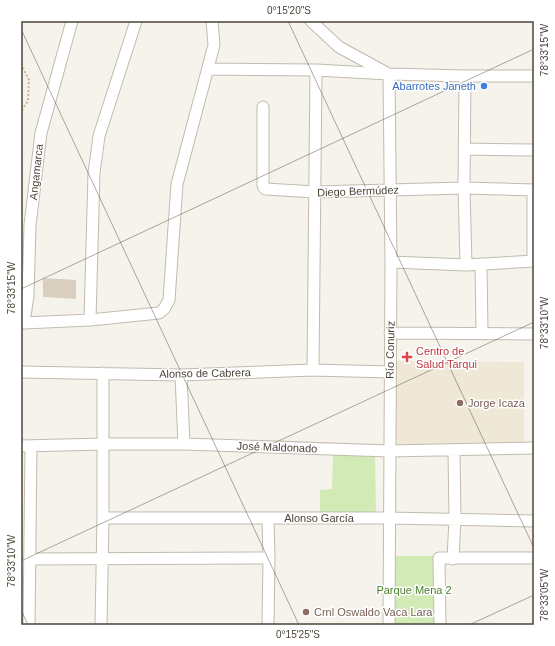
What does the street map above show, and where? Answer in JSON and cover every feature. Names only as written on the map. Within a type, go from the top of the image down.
[{"type":"street","name":"Angamarca","points":[[22,323],[28,296],[30,225],[41,133],[72,21]]},
{"type":"street","points":[[90,320],[94,174],[99,136],[136,21]]},
{"type":"street","points":[[22,323],[90,320],[159,314],[164,309],[169,300],[177,184],[214,45],[212,21]]},
{"type":"street","points":[[311,21],[339,48],[389,74]]},
{"type":"street","points":[[208,69],[316,70],[465,76],[534,76]]},
{"type":"street","points":[[313,370],[316,70]]},
{"type":"street","name":"Río Conuriz","points":[[389,74],[391,262],[389,372],[389,625]]},
{"type":"street","points":[[465,76],[464,188],[466,265]]},
{"type":"street","name":"Diego Bermúdez","points":[[263,107],[264,188],[274,190],[315,192],[464,188],[533,190]]},
{"type":"street","points":[[464,149],[534,150]]},
{"type":"street","points":[[391,262],[466,265],[533,261],[533,190]]},
{"type":"street","points":[[481,264],[482,333]]},
{"type":"street","points":[[390,332],[534,334]]},
{"type":"street","name":"Alonso de Cabrera","points":[[21,372],[103,372],[182,375],[313,370],[389,372]]},
{"type":"street","points":[[101,625],[103,372]]},
{"type":"street","points":[[182,375],[184,444]]},
{"type":"street","name":"José Maldonado","points":[[26,446],[184,444],[390,451],[534,448]]},
{"type":"street","points":[[26,446],[25,516],[29,559],[29,625]]},
{"type":"street","points":[[453,559],[455,519],[454,450]]},
{"type":"street","name":"Alonso García","points":[[103,518],[390,518],[534,521]]},
{"type":"street","points":[[268,518],[268,625]]},
{"type":"street","points":[[29,559],[269,558]]},
{"type":"street","points":[[440,625],[439,558],[534,558]]},
{"type":"path","points":[[21,64],[29,80],[28,101],[21,111]]},
{"type":"shaded area","name":"Jorge Icaza","points":[[396,361],[524,362],[524,445],[396,444]]},
{"type":"green space","points":[[333,454],[375,455],[376,512],[320,512],[320,490],[332,489]]},
{"type":"green space","name":"Parque Mena 2","points":[[392,556],[435,556],[436,625],[393,625]]},
{"type":"building","points":[[43,278],[76,280],[76,299],[43,297]]},
{"type":"place","name":"Abarrotes Janeth","points":[[484,86]]},
{"type":"place","name":"Centro de Salud Tarqui","points":[[407,357]]},
{"type":"place","name":"Jorge Icaza","points":[[460,403]]},
{"type":"place","name":"Crnl Oswaldo Vaca Lara","points":[[306,612]]}]
